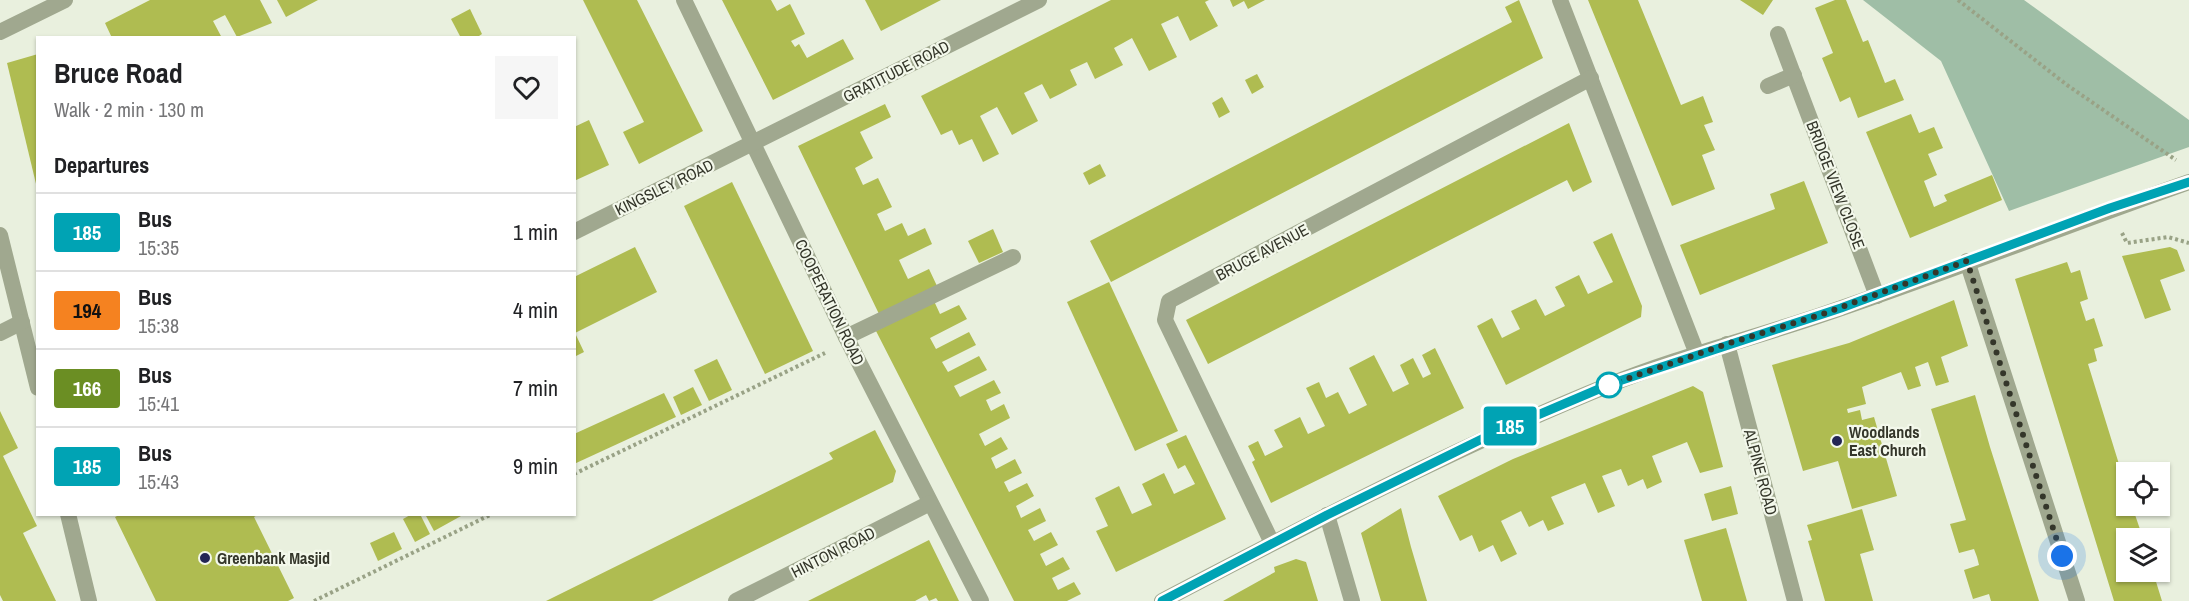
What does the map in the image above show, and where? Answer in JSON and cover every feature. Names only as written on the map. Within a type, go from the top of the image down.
[{"type":"street","points":[[0,32],[65,0]]},
{"type":"street","name":"COOPERATION ROAD","points":[[684,0],[847,339],[981,601]]},
{"type":"street","name":"GRATITUDE ROAD","points":[[754,142],[1039,0]]},
{"type":"street","points":[[1560,0],[1697,354]]},
{"type":"street","name":"BRIDGE VIEW CLOSE","points":[[1778,33],[1877,296]]},
{"type":"street","points":[[1768,86],[1794,75]]},
{"type":"street","name":"BRUCE AVENUE","points":[[1272,543],[1165,320],[1169,301],[1591,78]]},
{"type":"street","name":"KINGSLEY ROAD","points":[[576,231],[754,142]]},
{"type":"street","points":[[1162,601],[1327,515],[1506,428],[1613,383],[1877,296],[2110,208],[2189,182]]},
{"type":"street","points":[[0,235],[36,380]]},
{"type":"street","points":[[847,339],[1013,258]]},
{"type":"street","points":[[1967,261],[2077,601]]},
{"type":"street","points":[[0,333],[22,322]]},
{"type":"street","name":"ALPINE ROAD","points":[[1727,344],[1795,601]]},
{"type":"street","name":"HINTON ROAD","points":[[736,601],[930,503]]},
{"type":"street","points":[[1327,515],[1352,601]]},
{"type":"street","points":[[68,516],[89,601]]},
{"type":"path","points":[[1958,0],[2067,85],[2180,162]]},
{"type":"path","points":[[2110,208],[2127,243],[2168,237],[2189,243]]},
{"type":"path","points":[[576,473],[847,339]]},
{"type":"path","points":[[314,601],[488,516]]},
{"type":"green space","points":[[1863,0],[2024,0],[2189,120],[2189,147],[2009,211],[1941,61]]},
{"type":"building","points":[[150,0],[260,0],[272,23],[236,36],[225,15],[213,21],[221,36],[111,36],[105,23]]},
{"type":"building","points":[[277,0],[318,0],[286,17]]},
{"type":"building","points":[[583,0],[637,0],[703,131],[639,164],[623,132],[644,122]]},
{"type":"building","points":[[722,0],[771,0],[777,11],[790,4],[805,34],[791,41],[795,47],[799,44],[807,58],[843,39],[854,59],[773,100]]},
{"type":"building","points":[[865,0],[941,0],[881,31]]},
{"type":"building","points":[[1111,0],[1209,0],[1205,2],[1218,26],[1190,41],[1178,16],[1161,24],[1177,57],[1149,71],[1132,38],[1114,48],[1123,65],[1095,79],[1087,62],[1070,70],[1077,85],[1050,99],[1042,84],[1024,93],[1038,121],[1012,135],[997,107],[980,116],[999,154],[983,162],[972,139],[959,145],[952,130],[941,135],[921,96]]},
{"type":"building","points":[[1230,0],[1265,0],[1248,9],[1244,1],[1233,7]]},
{"type":"building","points":[[1519,0],[1543,58],[1111,282],[1090,241],[1512,22],[1505,7]]},
{"type":"building","points":[[1588,0],[1638,0],[1681,105],[1703,96],[1713,122],[1704,125],[1715,150],[1702,155],[1715,189],[1672,206]]},
{"type":"building","points":[[1740,0],[1773,0],[1763,15]]},
{"type":"building","points":[[1835,0],[1846,0],[1863,42],[1868,40],[1885,83],[1895,79],[1904,100],[1858,118],[1850,97],[1840,102],[1822,58],[1833,53],[1815,8]]},
{"type":"building","points":[[470,9],[482,34],[460,36],[451,19]]},
{"type":"building","points":[[36,55],[36,184],[7,63]]},
{"type":"building","points":[[1257,74],[1264,87],[1252,94],[1245,80]]},
{"type":"building","points":[[1222,97],[1230,112],[1219,118],[1212,103]]},
{"type":"building","points":[[885,104],[891,117],[860,132],[873,158],[855,168],[863,185],[878,178],[892,207],[877,214],[885,231],[902,223],[908,236],[925,228],[932,244],[899,260],[908,279],[929,269],[937,286],[879,314],[798,146]]},
{"type":"building","points":[[1911,114],[1919,133],[1934,127],[1943,148],[1928,154],[1937,175],[1924,181],[1934,207],[1947,201],[1944,195],[1992,175],[2002,200],[1910,238],[1866,132]]},
{"type":"building","points":[[589,120],[609,165],[576,180],[576,126]]},
{"type":"building","points":[[1569,123],[1592,182],[1573,192],[1567,180],[1208,364],[1186,320]]},
{"type":"building","points":[[1100,164],[1106,176],[1089,185],[1083,173]]},
{"type":"building","points":[[1804,181],[1828,243],[1700,295],[1680,245],[1775,209],[1770,194]]},
{"type":"building","points":[[732,182],[813,351],[765,374],[684,206]]},
{"type":"building","points":[[993,229],[1003,252],[979,263],[968,241]]},
{"type":"building","points":[[1612,233],[1642,306],[1641,317],[1506,385],[1477,326],[1492,318],[1502,338],[1520,329],[1511,311],[1536,299],[1545,316],[1565,306],[1555,287],[1579,275],[1588,294],[1613,282],[1593,242]]},
{"type":"building","points":[[635,247],[657,292],[576,332],[576,276]]},
{"type":"building","points":[[2170,247],[2177,250],[2185,271],[2160,280],[2171,310],[2145,319],[2122,256]]},
{"type":"building","points":[[2067,262],[2071,273],[2080,270],[2088,299],[2080,302],[2086,321],[2094,318],[2103,346],[2094,349],[2097,361],[2088,364],[2118,462],[2116,462],[2116,516],[2135,516],[2140,528],[2116,528],[2116,582],[2156,582],[2162,601],[2114,601],[2015,279]]},
{"type":"building","points":[[1109,282],[1178,431],[1135,451],[1067,302]]},
{"type":"building","name":"Woodlands East Church","points":[[1954,300],[1968,346],[1941,357],[1949,382],[1936,386],[1928,362],[1915,367],[1921,386],[1908,390],[1901,372],[1862,387],[1866,404],[1847,409],[1848,413],[1860,410],[1862,420],[1874,417],[1897,496],[1852,509],[1838,461],[1803,471],[1772,365],[1849,343]]},
{"type":"building","points":[[934,301],[940,314],[959,305],[967,319],[930,338],[936,349],[969,332],[976,345],[942,362],[948,372],[979,356],[987,370],[954,386],[960,397],[994,380],[1001,393],[986,400],[991,411],[1004,404],[1010,418],[979,434],[985,446],[1001,437],[1008,449],[991,458],[996,469],[1015,459],[1022,473],[1004,482],[1009,492],[1027,483],[1034,496],[1016,506],[1021,518],[1040,508],[1046,521],[1028,530],[1034,541],[1051,532],[1058,545],[1040,554],[1046,566],[1063,557],[1070,569],[1052,578],[1058,590],[1074,582],[1081,594],[1067,601],[1014,601],[876,331]]},
{"type":"building","points":[[576,335],[584,352],[576,356]]},
{"type":"building","points":[[1435,348],[1464,408],[1271,503],[1252,462],[1255,460],[1248,446],[1258,441],[1265,456],[1283,447],[1274,430],[1300,417],[1308,434],[1325,426],[1306,388],[1319,382],[1326,398],[1338,392],[1349,414],[1367,405],[1349,368],[1374,355],[1393,392],[1409,384],[1400,365],[1413,358],[1423,378],[1431,374],[1422,355]]},
{"type":"building","points":[[717,359],[732,390],[709,401],[694,370]]},
{"type":"building","points":[[1693,386],[1703,392],[1723,467],[1700,473],[1687,442],[1652,456],[1662,482],[1647,489],[1643,479],[1628,486],[1621,469],[1602,476],[1615,506],[1598,513],[1585,483],[1551,497],[1564,524],[1548,531],[1543,520],[1529,527],[1521,511],[1501,521],[1517,554],[1501,562],[1493,545],[1479,552],[1472,535],[1460,541],[1438,496],[1513,459]]},
{"type":"building","points":[[693,387],[702,405],[681,415],[673,397]]},
{"type":"building","points":[[664,393],[676,417],[576,463],[576,433]]},
{"type":"building","points":[[1975,395],[2039,601],[1991,601],[1989,594],[1973,599],[1964,570],[1979,565],[1974,549],[1959,553],[1950,524],[1966,520],[1931,409]]},
{"type":"building","points":[[0,411],[18,448],[3,456],[37,526],[23,533],[56,601],[3,601],[0,595]]},
{"type":"building","points":[[875,430],[896,471],[893,482],[652,601],[546,601],[833,459],[829,453]]},
{"type":"building","points":[[1186,435],[1226,519],[1116,572],[1096,531],[1108,526],[1095,498],[1119,486],[1132,514],[1152,505],[1142,484],[1164,473],[1174,494],[1195,484],[1185,465],[1178,469],[1166,444]]},
{"type":"building","points":[[1731,486],[1738,514],[1712,521],[1704,494]]},
{"type":"building","points":[[1401,508],[1427,601],[1381,601],[1361,533]]},
{"type":"building","points":[[1862,509],[1874,550],[1860,554],[1873,601],[1825,601],[1808,541],[1812,540],[1807,525]]},
{"type":"building","name":"Greenbank Masjid","points":[[256,516],[254,517],[294,598],[288,601],[156,601],[115,517]]},
{"type":"building","points":[[408,516],[421,516],[430,534],[415,542],[403,519]]},
{"type":"building","points":[[426,516],[461,516],[434,531]]},
{"type":"building","points":[[1726,528],[1747,601],[1702,601],[1684,540]]},
{"type":"building","points":[[394,532],[402,549],[378,561],[370,543]]},
{"type":"building","points":[[929,540],[959,601],[938,601],[936,598],[929,601],[926,595],[915,601],[808,601]]},
{"type":"building","points":[[1296,559],[1306,562],[1318,601],[1223,601],[1275,572],[1274,567]]},
{"type":"bus line","name":"185","points":[[1162,601],[1327,515],[1486,437],[1613,383],[1877,296],[2110,208],[2189,182]]},
{"type":"place","name":"Woodlands East Church","points":[[1837,441]]},
{"type":"place","name":"Greenbank Masjid","points":[[205,558]]},
{"type":"route","points":[[1609,385],[1877,296],[1967,261],[2062,556]]}]
